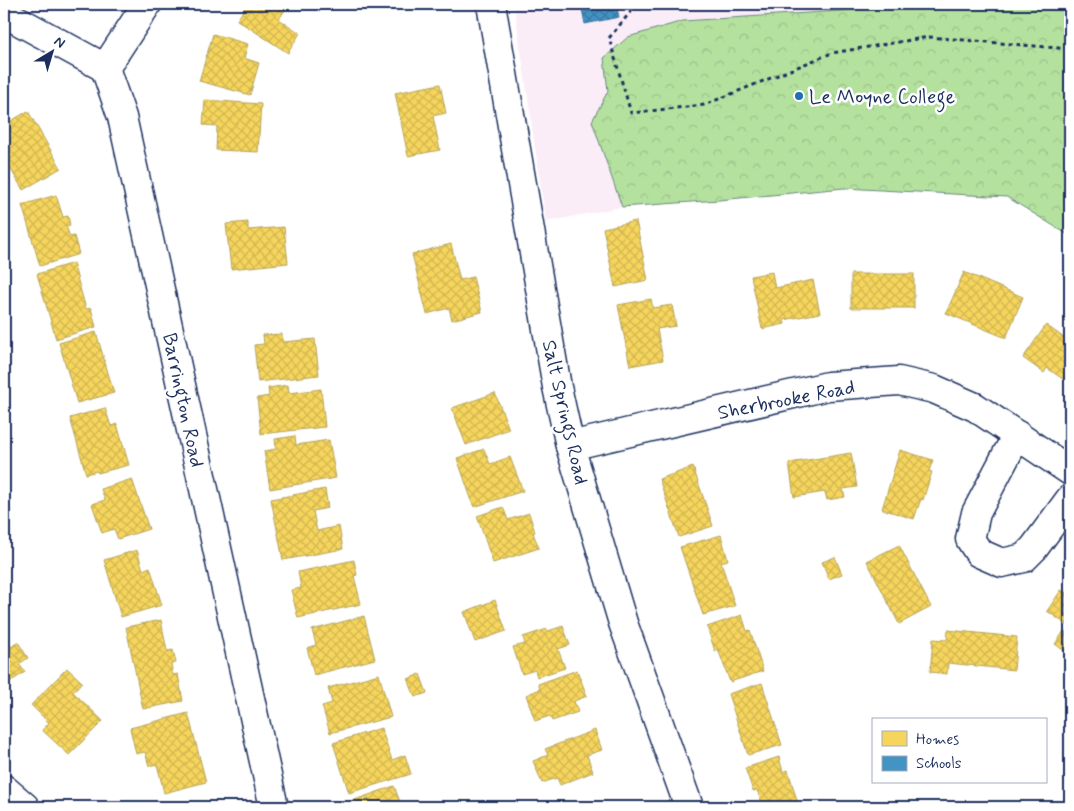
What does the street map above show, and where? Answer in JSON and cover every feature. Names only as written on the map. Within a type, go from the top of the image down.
[{"type":"street","points":[[4,13],[105,68],[147,4]]},
{"type":"street","name":"Salt Springs Road","points":[[491,4],[556,387],[570,446],[623,623],[689,807]]},
{"type":"street","name":"Barrington Road","points":[[105,68],[122,117],[274,807]]},
{"type":"street","name":"Sherbrooke Road","points":[[570,446],[828,386],[899,381],[934,390],[975,407],[1070,471]]},
{"type":"street","points":[[1017,435],[976,513],[970,539],[979,553],[1002,563],[1024,558],[1034,548],[1070,499]]},
{"type":"street","points":[[4,789],[25,807]]},
{"type":"path","points":[[638,4],[610,38],[631,113],[704,105],[832,53],[929,37],[1070,48]]},
{"type":"shaded area","name":"Le Moyne College","points":[[514,4],[1070,4],[1070,236],[1008,197],[844,188],[622,207],[546,222]]},
{"type":"green space","name":"Le Moyne College","points":[[861,4],[1070,4],[1070,236],[1007,197],[844,188],[622,207],[592,121],[608,91],[604,58],[628,37],[683,21],[855,10]]},
{"type":"building: Homes","points":[[243,4],[289,4],[279,19],[300,33],[288,53],[237,20],[246,6]]},
{"type":"building: Homes","points":[[363,4],[389,4],[364,9]]},
{"type":"building: Homes","points":[[213,34],[248,44],[244,58],[259,63],[250,95],[199,81]]},
{"type":"building: Homes","points":[[440,84],[446,113],[433,116],[440,150],[408,156],[395,93]]},
{"type":"building: Homes","points":[[205,100],[261,104],[258,152],[216,150],[217,126],[203,125]]},
{"type":"building: Homes","points":[[28,111],[61,168],[23,190],[4,158],[4,125]]},
{"type":"building: Homes","points":[[56,195],[63,217],[68,216],[70,225],[66,226],[70,237],[74,236],[79,254],[40,266],[22,205]]},
{"type":"building: Homes","points":[[636,221],[648,280],[615,287],[603,228]]},
{"type":"building: Homes","points":[[248,222],[248,230],[284,227],[288,263],[231,269],[226,224]]},
{"type":"building: Homes","points":[[451,244],[460,280],[473,277],[482,312],[452,320],[449,308],[427,314],[412,254]]},
{"type":"building: Homes","points":[[73,263],[86,309],[91,308],[96,327],[56,339],[37,274]]},
{"type":"building: Homes","points":[[772,272],[775,288],[813,280],[820,313],[784,320],[785,324],[762,329],[751,276]]},
{"type":"building: Homes","points":[[964,272],[1023,297],[1006,338],[946,313]]},
{"type":"building: Homes","points":[[851,274],[914,274],[914,308],[851,308]]},
{"type":"building: Homes","points":[[651,299],[653,308],[672,305],[676,326],[657,329],[663,360],[630,366],[618,305]]},
{"type":"building: Homes","points":[[1046,325],[1067,340],[1070,335],[1070,384],[1047,368],[1044,373],[1023,358]]},
{"type":"building: Homes","points":[[96,332],[114,393],[77,403],[59,343]]},
{"type":"building: Homes","points":[[282,334],[283,342],[315,339],[319,375],[258,382],[254,345],[264,344],[263,335]]},
{"type":"building: Homes","points":[[288,385],[289,393],[321,389],[325,427],[261,434],[257,398],[269,396],[268,388]]},
{"type":"building: Homes","points":[[495,393],[509,429],[466,445],[452,408]]},
{"type":"building: Homes","points":[[105,408],[111,426],[117,424],[129,465],[86,474],[70,418]]},
{"type":"building: Homes","points":[[295,436],[296,445],[329,440],[336,478],[270,489],[264,451],[276,449],[275,439]]},
{"type":"building: Homes","points":[[484,449],[490,464],[510,457],[523,491],[474,507],[457,458]]},
{"type":"building: Homes","points":[[900,450],[933,460],[929,471],[932,472],[923,500],[921,499],[914,519],[882,509]]},
{"type":"building: Homes","points":[[851,453],[857,487],[843,489],[845,497],[827,500],[825,492],[794,497],[789,463]]},
{"type":"building: Homes","points":[[693,467],[713,526],[679,537],[659,479]]},
{"type":"building: Homes","points":[[132,479],[149,529],[118,539],[114,529],[102,533],[92,504],[105,500],[101,489]]},
{"type":"building: Homes","points":[[325,489],[328,508],[313,511],[317,531],[339,526],[343,549],[283,560],[271,499]]},
{"type":"building: Homes","points":[[503,507],[508,520],[529,513],[535,532],[533,533],[539,548],[493,563],[477,516]]},
{"type":"building: Homes","points":[[721,535],[728,560],[721,562],[735,606],[703,615],[680,547]]},
{"type":"building: Homes","points":[[899,545],[931,607],[899,624],[867,561]]},
{"type":"building: Homes","points":[[137,550],[143,570],[150,567],[162,605],[121,617],[104,560]]},
{"type":"building: Homes","points":[[835,557],[842,574],[829,579],[822,562]]},
{"type":"building: Homes","points":[[354,560],[357,575],[354,576],[361,604],[298,618],[291,590],[301,588],[298,572]]},
{"type":"building: Homes","points":[[1070,586],[1070,627],[1047,611],[1061,590],[1066,593]]},
{"type":"building: Homes","points":[[495,600],[506,631],[475,642],[464,612]]},
{"type":"building: Homes","points":[[742,615],[747,631],[750,630],[763,671],[730,682],[718,649],[715,651],[707,627]]},
{"type":"building: Homes","points":[[364,616],[375,659],[314,675],[307,648],[316,645],[312,630]]},
{"type":"building: Homes","points":[[161,620],[167,651],[173,650],[176,663],[171,664],[173,675],[178,674],[183,701],[143,709],[126,627]]},
{"type":"building: Homes","points":[[563,626],[570,645],[558,649],[565,668],[537,677],[535,670],[522,674],[513,647],[525,644],[523,637]]},
{"type":"building: Homes","points":[[948,630],[1017,637],[1014,670],[948,663],[947,674],[930,672],[933,639],[947,640]]},
{"type":"building: Homes","points":[[1064,631],[1070,635],[1070,649],[1067,653],[1055,644]]},
{"type":"building: Homes","points":[[4,636],[11,647],[18,642],[28,658],[19,664],[25,672],[4,686]]},
{"type":"building: Homes","points":[[67,668],[82,682],[73,692],[103,721],[69,755],[42,730],[49,723],[31,705]]},
{"type":"building: Homes","points":[[577,670],[587,696],[574,701],[578,712],[552,721],[550,716],[535,721],[526,695],[540,689],[538,684]]},
{"type":"building: Homes","points":[[379,674],[391,717],[330,733],[322,706],[332,703],[328,688]]},
{"type":"building: Homes","points":[[420,674],[427,693],[415,697],[408,679]]},
{"type":"building: Homes","points":[[762,683],[782,745],[748,755],[728,694]]},
{"type":"building: Homes","points":[[188,713],[206,782],[164,793],[157,764],[149,766],[145,752],[136,754],[130,728]]},
{"type":"building: Homes","points":[[381,728],[392,760],[405,755],[411,774],[349,793],[333,743]]},
{"type":"building: Homes","points":[[595,730],[602,750],[587,755],[593,772],[560,785],[557,778],[542,783],[533,761],[548,755],[545,749]]},
{"type":"building: Homes","points":[[779,757],[783,772],[788,770],[799,807],[763,807],[757,790],[753,791],[745,768]]},
{"type":"building: Homes","points":[[394,786],[402,807],[351,807],[349,802]]},
{"type":"building: Schools","points":[[581,4],[616,4],[619,17],[585,24]]},
{"type":"place","name":"Le Moyne College","points":[[799,96]]}]
